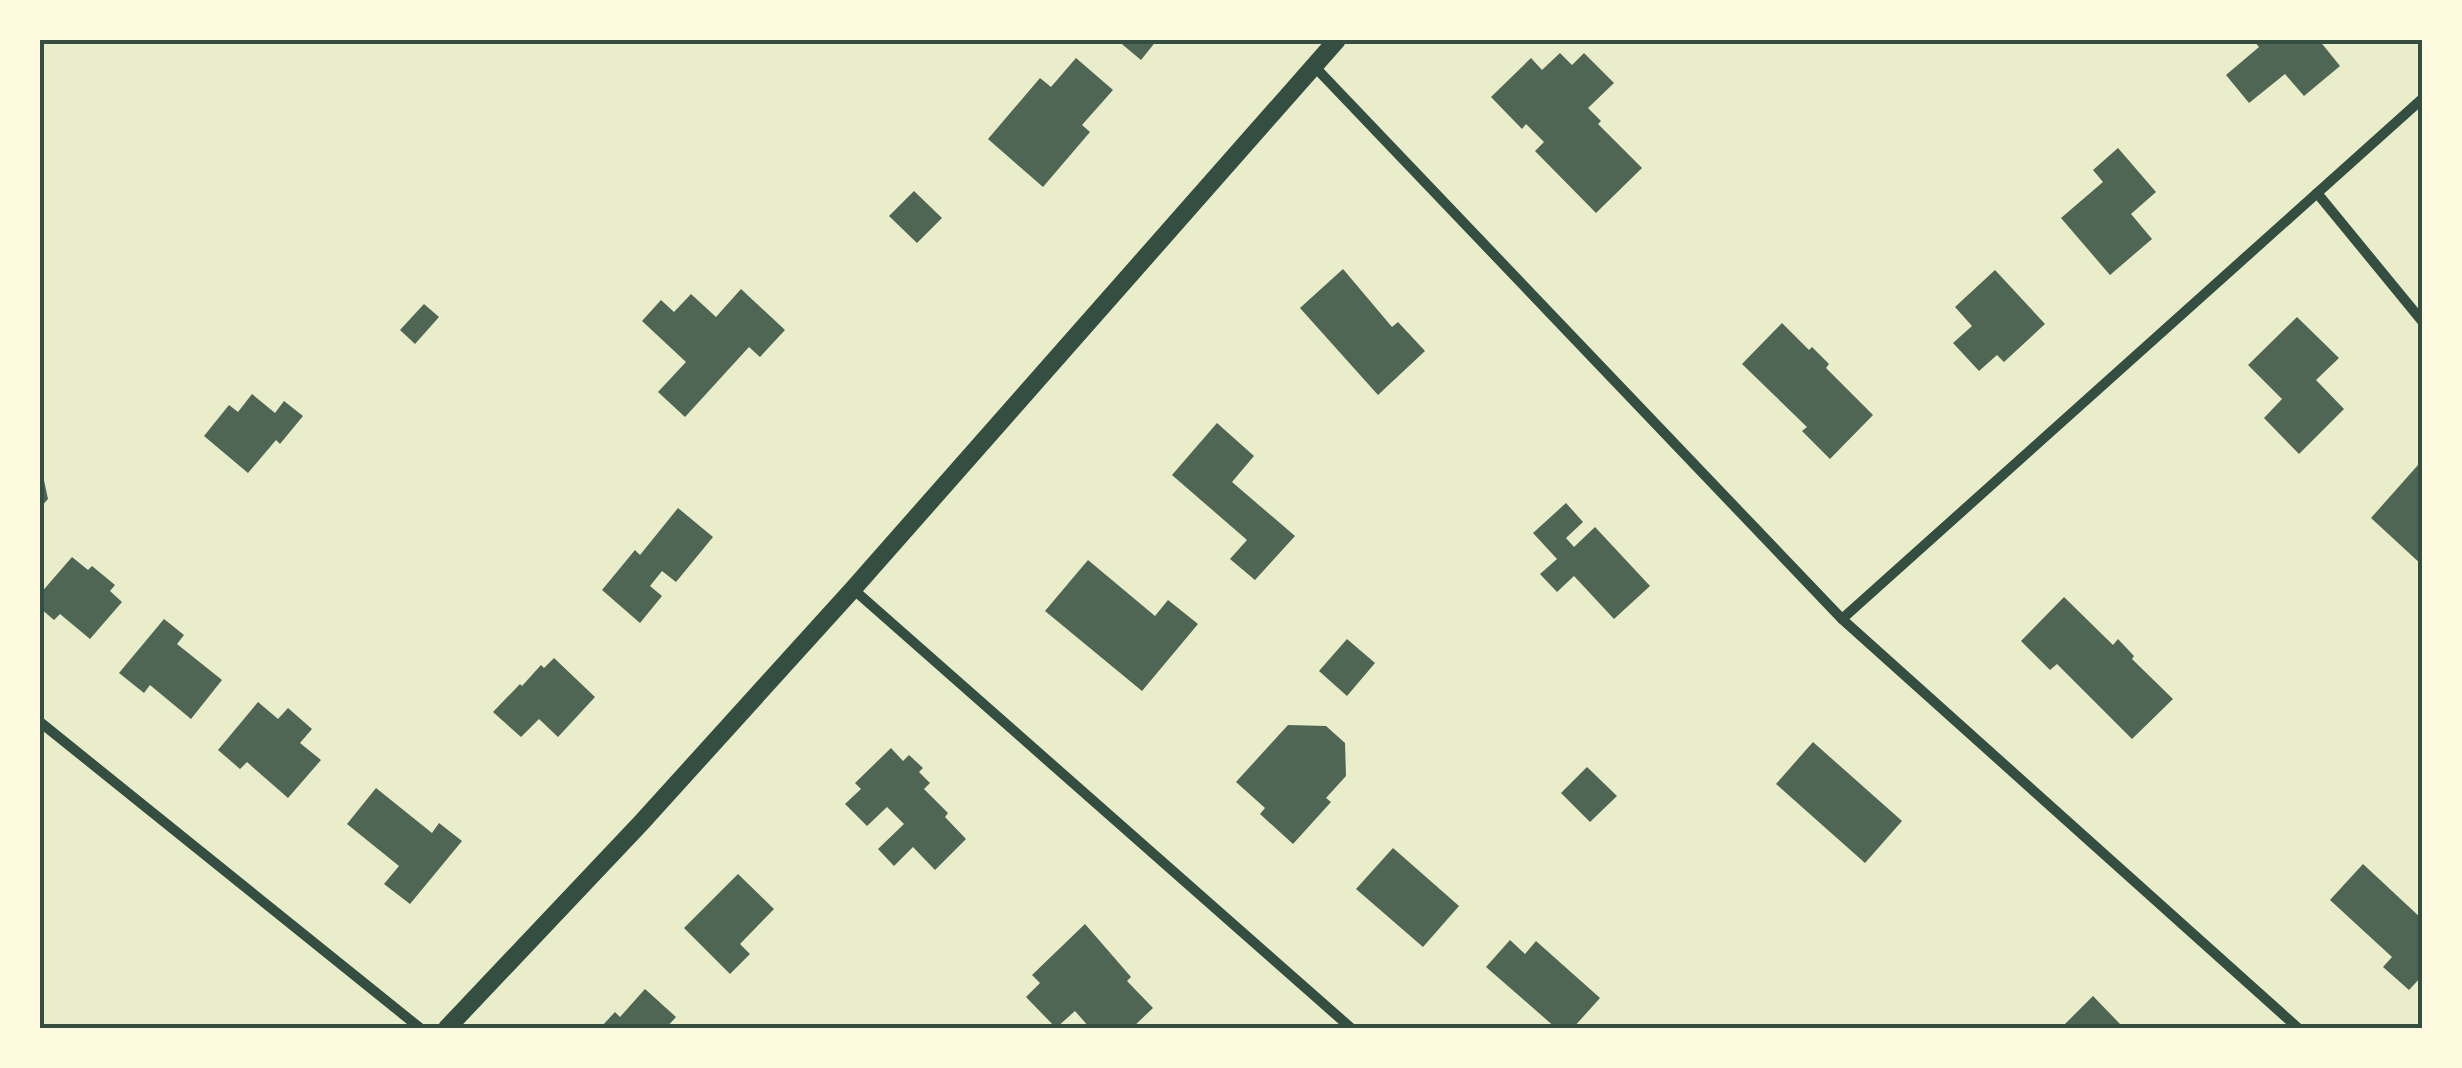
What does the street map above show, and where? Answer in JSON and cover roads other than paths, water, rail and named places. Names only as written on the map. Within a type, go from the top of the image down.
[{"type":"street","points":[[447,1028],[853,588],[1337,40]]},
{"type":"street","points":[[1314,66],[1842,619],[2298,1028]]},
{"type":"street","points":[[1842,619],[2422,99]]},
{"type":"street","points":[[2317,193],[2422,322]]},
{"type":"street","points":[[853,588],[1351,1028]]},
{"type":"street","points":[[40,722],[420,1028]]}]
